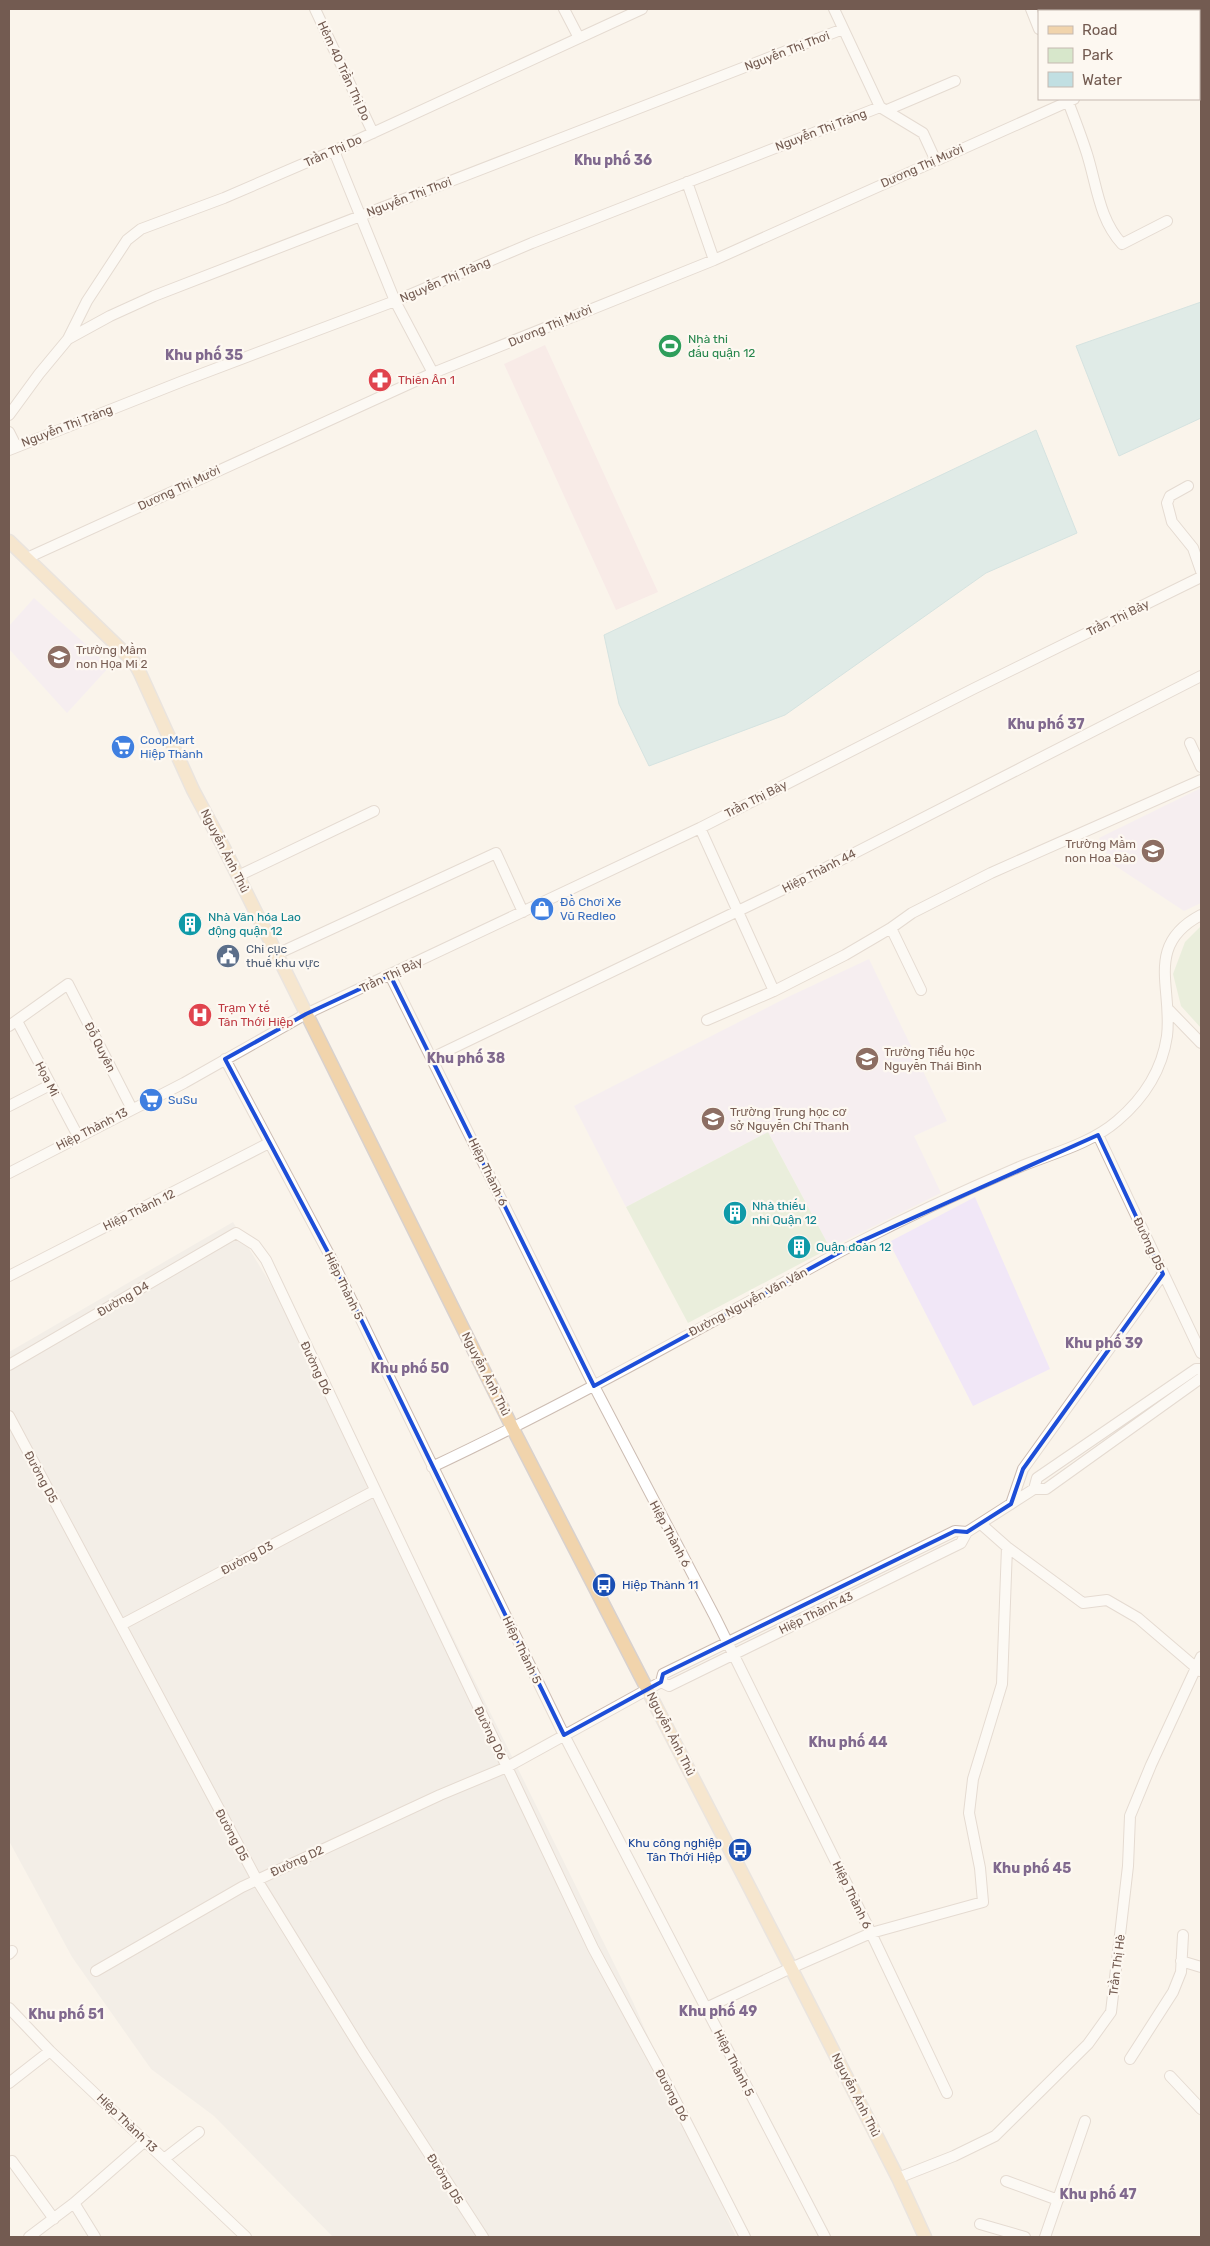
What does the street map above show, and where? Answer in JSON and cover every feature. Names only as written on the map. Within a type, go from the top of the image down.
[{"type":"main road","name":"Nguyễn Ảnh Thủ","points":[[9,541],[134,662],[193,790],[238,876],[513,1429],[791,1968],[898,2178],[925,2237]]},
{"type":"street","name":"Hẻm 40 Trần Thị Do","points":[[315,9],[373,133]]},
{"type":"street","points":[[564,9],[579,38]]},
{"type":"street","points":[[834,9],[883,108],[923,133],[935,159]]},
{"type":"street","points":[[1030,9],[1038,27]]},
{"type":"street","name":"Trần Thị Do","points":[[68,339],[88,301],[127,240],[141,229],[224,198],[334,151],[636,10]]},
{"type":"street","name":"Nguyễn Thị Thơi","points":[[9,415],[68,339],[110,316],[154,296],[843,29]]},
{"type":"street","name":"Nguyễn Thị Tràng","points":[[12,448],[395,301],[532,243],[687,182],[954,81]]},
{"type":"street","points":[[1070,100],[1087,153],[1105,221],[1116,238],[1122,244],[1167,221]]},
{"type":"street","name":"Dương Thị Mười","points":[[27,558],[433,373],[714,260],[935,159],[1070,100]]},
{"type":"street","points":[[334,151],[395,301],[433,373]]},
{"type":"street","points":[[687,182],[714,260]]},
{"type":"street","points":[[9,432],[12,448]]},
{"type":"street","points":[[1188,486],[1170,496],[1167,504],[1172,522],[1193,548],[1201,571]]},
{"type":"street","name":"Trần Thị Bảy","points":[[306,1014],[700,828],[973,689],[1201,577]]},
{"type":"street","name":"Hiệp Thành 44","points":[[432,1058],[738,911],[1201,676]]},
{"type":"street","points":[[1190,743],[1201,766]]},
{"type":"street","points":[[707,1020],[774,991],[845,955],[891,928],[912,913],[991,873],[1201,780]]},
{"type":"street","points":[[238,876],[374,810]]},
{"type":"street","points":[[700,828],[774,991]]},
{"type":"street","points":[[277,954],[496,853],[523,912]]},
{"type":"street","name":"Đường Nguyễn Văn Vân","points":[[432,1467],[513,1429],[857,1243],[1016,1169],[1098,1135],[1117,1122],[1152,1081],[1160,1062],[1167,1037],[1169,1010],[1164,976],[1164,959],[1170,945],[1179,933],[1191,920],[1201,915]]},
{"type":"street","points":[[891,928],[921,990]]},
{"type":"street","name":"Hiệp Thành 6","points":[[390,975],[594,1386],[733,1654],[871,1933],[947,2093]]},
{"type":"street","name":"Đỗ Quyên","points":[[13,1023],[68,984],[132,1109]]},
{"type":"street","points":[[1169,1010],[1201,1043]]},
{"type":"street","name":"Hiệp Thành 13","points":[[9,1172],[132,1109],[306,1014]]},
{"type":"street","name":"Họa Mi","points":[[13,1023],[50,1084],[78,1136]]},
{"type":"street","name":"Hiệp Thành 5","points":[[225,1059],[330,1256],[564,1735],[825,2237]]},
{"type":"street","points":[[9,1106],[50,1084]]},
{"type":"street","name":"Đường D5","points":[[1098,1135],[1201,1353]]},
{"type":"street","name":"Hiệp Thành 12","points":[[9,1276],[269,1144]]},
{"type":"street","name":"Đường D4","points":[[9,1365],[236,1233]]},
{"type":"street","name":"Đường D6","points":[[236,1233],[255,1245],[266,1260],[374,1492],[592,1948],[669,2088],[745,2237]]},
{"type":"street","points":[[1012,1504],[1023,1469],[1163,1274]]},
{"type":"street","name":"Hiệp Thành 43","points":[[1034,1489],[1037,1478],[1196,1369],[1201,1369]]},
{"type":"street","name":"Hiệp Thành 43","points":[[661,1682],[669,1686],[961,1543],[967,1532],[1034,1489],[1046,1489],[1201,1378]]},
{"type":"street","name":"Đường D5","points":[[9,1416],[257,1880],[363,2052],[483,2237]]},
{"type":"street","name":"Đường D3","points":[[121,1625],[374,1492]]},
{"type":"street","points":[[981,1524],[1007,1547],[1083,1603],[1107,1600],[1138,1618],[1199,1670]]},
{"type":"street","name":"Hiệp Thành 43","points":[[506,1768],[661,1682],[663,1674],[955,1531],[967,1532]]},
{"type":"street","points":[[706,2008],[871,1933],[983,1902],[980,1868],[970,1813],[973,1779],[1002,1684],[1007,1547]]},
{"type":"street","name":"Trần Thị Hè","points":[[898,2178],[954,2156],[995,2136],[1088,2044],[1110,2012],[1128,1866],[1130,1816],[1151,1765],[1199,1670],[1201,1657]]},
{"type":"street","name":"Đường D2","points":[[96,1971],[257,1880],[440,1795],[506,1768]]},
{"type":"street","points":[[1130,2059],[1173,1992],[1180,1972],[1183,1935]]},
{"type":"street","points":[[1181,1961],[1201,1967]]},
{"type":"street","name":"Hiệp Thành 13","points":[[9,2008],[50,2051],[244,2237]]},
{"type":"street","points":[[9,2083],[50,2051]]},
{"type":"street","points":[[1170,2076],[1201,2109]]},
{"type":"street","points":[[1046,2237],[1085,2121]]},
{"type":"street","points":[[164,2159],[199,2132]]},
{"type":"street","points":[[29,2237],[74,2203],[146,2141]]},
{"type":"street","points":[[12,2161],[54,2219]]},
{"type":"street","points":[[1006,2181],[1058,2200]]},
{"type":"street","points":[[74,2203],[96,2237]]},
{"type":"street","points":[[980,2224],[1025,2237]]},
{"type":"highlighted area","points":[[390,975],[594,1386],[857,1243],[1098,1135],[1163,1274],[1023,1469],[1011,1504],[967,1532],[955,1531],[663,1674],[661,1682],[564,1735],[330,1256],[225,1059],[306,1014]]},
{"type":"shaded area","points":[[545,345],[658,592],[616,610],[504,364]]},
{"type":"shaded area","name":"Trường Mầm non Họa Mi 2","points":[[34,598],[110,666],[67,713],[9,649],[9,626]]},
{"type":"shaded area","name":"Trường Mầm non Hoa Đào","points":[[1201,788],[1201,903],[1184,911],[1111,863],[1099,838]]},
{"type":"shaded area","name":"Trường Trung học cơ sở Nguyễn Chí Thanh","points":[[869,959],[947,1121],[914,1136],[941,1193],[830,1248],[768,1132],[626,1207],[574,1106],[788,997]]},
{"type":"shaded area","points":[[975,1197],[1050,1369],[973,1406],[889,1242]]},
{"type":"shaded area","points":[[233,1222],[316,1359],[633,2002],[736,2237],[333,2237],[214,2116],[151,2069],[72,1957],[9,1841],[9,1352]]},
{"type":"green space","points":[[1201,926],[1201,1028],[1181,1006],[1173,974],[1185,942]]},
{"type":"green space","name":"Nhà thiếu nhi Quận 12","points":[[768,1132],[830,1248],[688,1323],[626,1207]]},
{"type":"water","points":[[1201,302],[1201,418],[1119,456],[1076,346]]},
{"type":"water","points":[[1036,430],[1077,533],[986,573],[785,715],[649,766],[619,704],[604,635]]},
{"type":"place","name":"Nhà thi đấu quận 12","points":[[670,346]]},
{"type":"place","name":"Thiên Ân 1","points":[[380,380]]},
{"type":"place","name":"Trường Mầm non Họa Mi 2","points":[[59,657]]},
{"type":"place","name":"CoopMart Hiệp Thành","points":[[123,747]]},
{"type":"place","name":"Trường Mầm non Hoa Đào","points":[[1153,851]]},
{"type":"place","name":"Đồ Chơi Xe Vũ Redleo","points":[[542,909]]},
{"type":"place","name":"Nhà Văn hóa Lao động quận 12","points":[[190,924]]},
{"type":"place","name":"Chi cục thuế khu vực","points":[[228,956]]},
{"type":"place","name":"Trạm Y tế Tân Thới Hiệp","points":[[200,1015]]},
{"type":"place","name":"Trường Tiểu học Nguyễn Thái Bình","points":[[867,1059]]},
{"type":"place","name":"SuSu","points":[[151,1100]]},
{"type":"place","name":"Trường Trung học cơ sở Nguyễn Chí Thanh","points":[[713,1119]]},
{"type":"place","name":"Nhà thiếu nhi Quận 12","points":[[735,1213]]},
{"type":"place","name":"Quận đoàn 12","points":[[799,1247]]},
{"type":"place","name":"Hiệp Thành 11","points":[[604,1585]]},
{"type":"place","name":"Khu công nghiệp Tân Thới Hiệp","points":[[740,1850]]},
{"type":"district","name":"Khu phố 36","points":[[613,160]]},
{"type":"district","name":"Khu phố 35","points":[[204,355]]},
{"type":"district","name":"Khu phố 37","points":[[1046,724]]},
{"type":"district","name":"Khu phố 38","points":[[466,1058]]},
{"type":"district","name":"Khu phố 39","points":[[1104,1343]]},
{"type":"district","name":"Khu phố 50","points":[[410,1368]]},
{"type":"district","name":"Khu phố 44","points":[[848,1742]]},
{"type":"district","name":"Khu phố 45","points":[[1032,1868]]},
{"type":"district","name":"Khu phố 49","points":[[718,2011]]},
{"type":"district","name":"Khu phố 51","points":[[66,2014]]},
{"type":"district","name":"Khu phố 47","points":[[1098,2194]]}]
